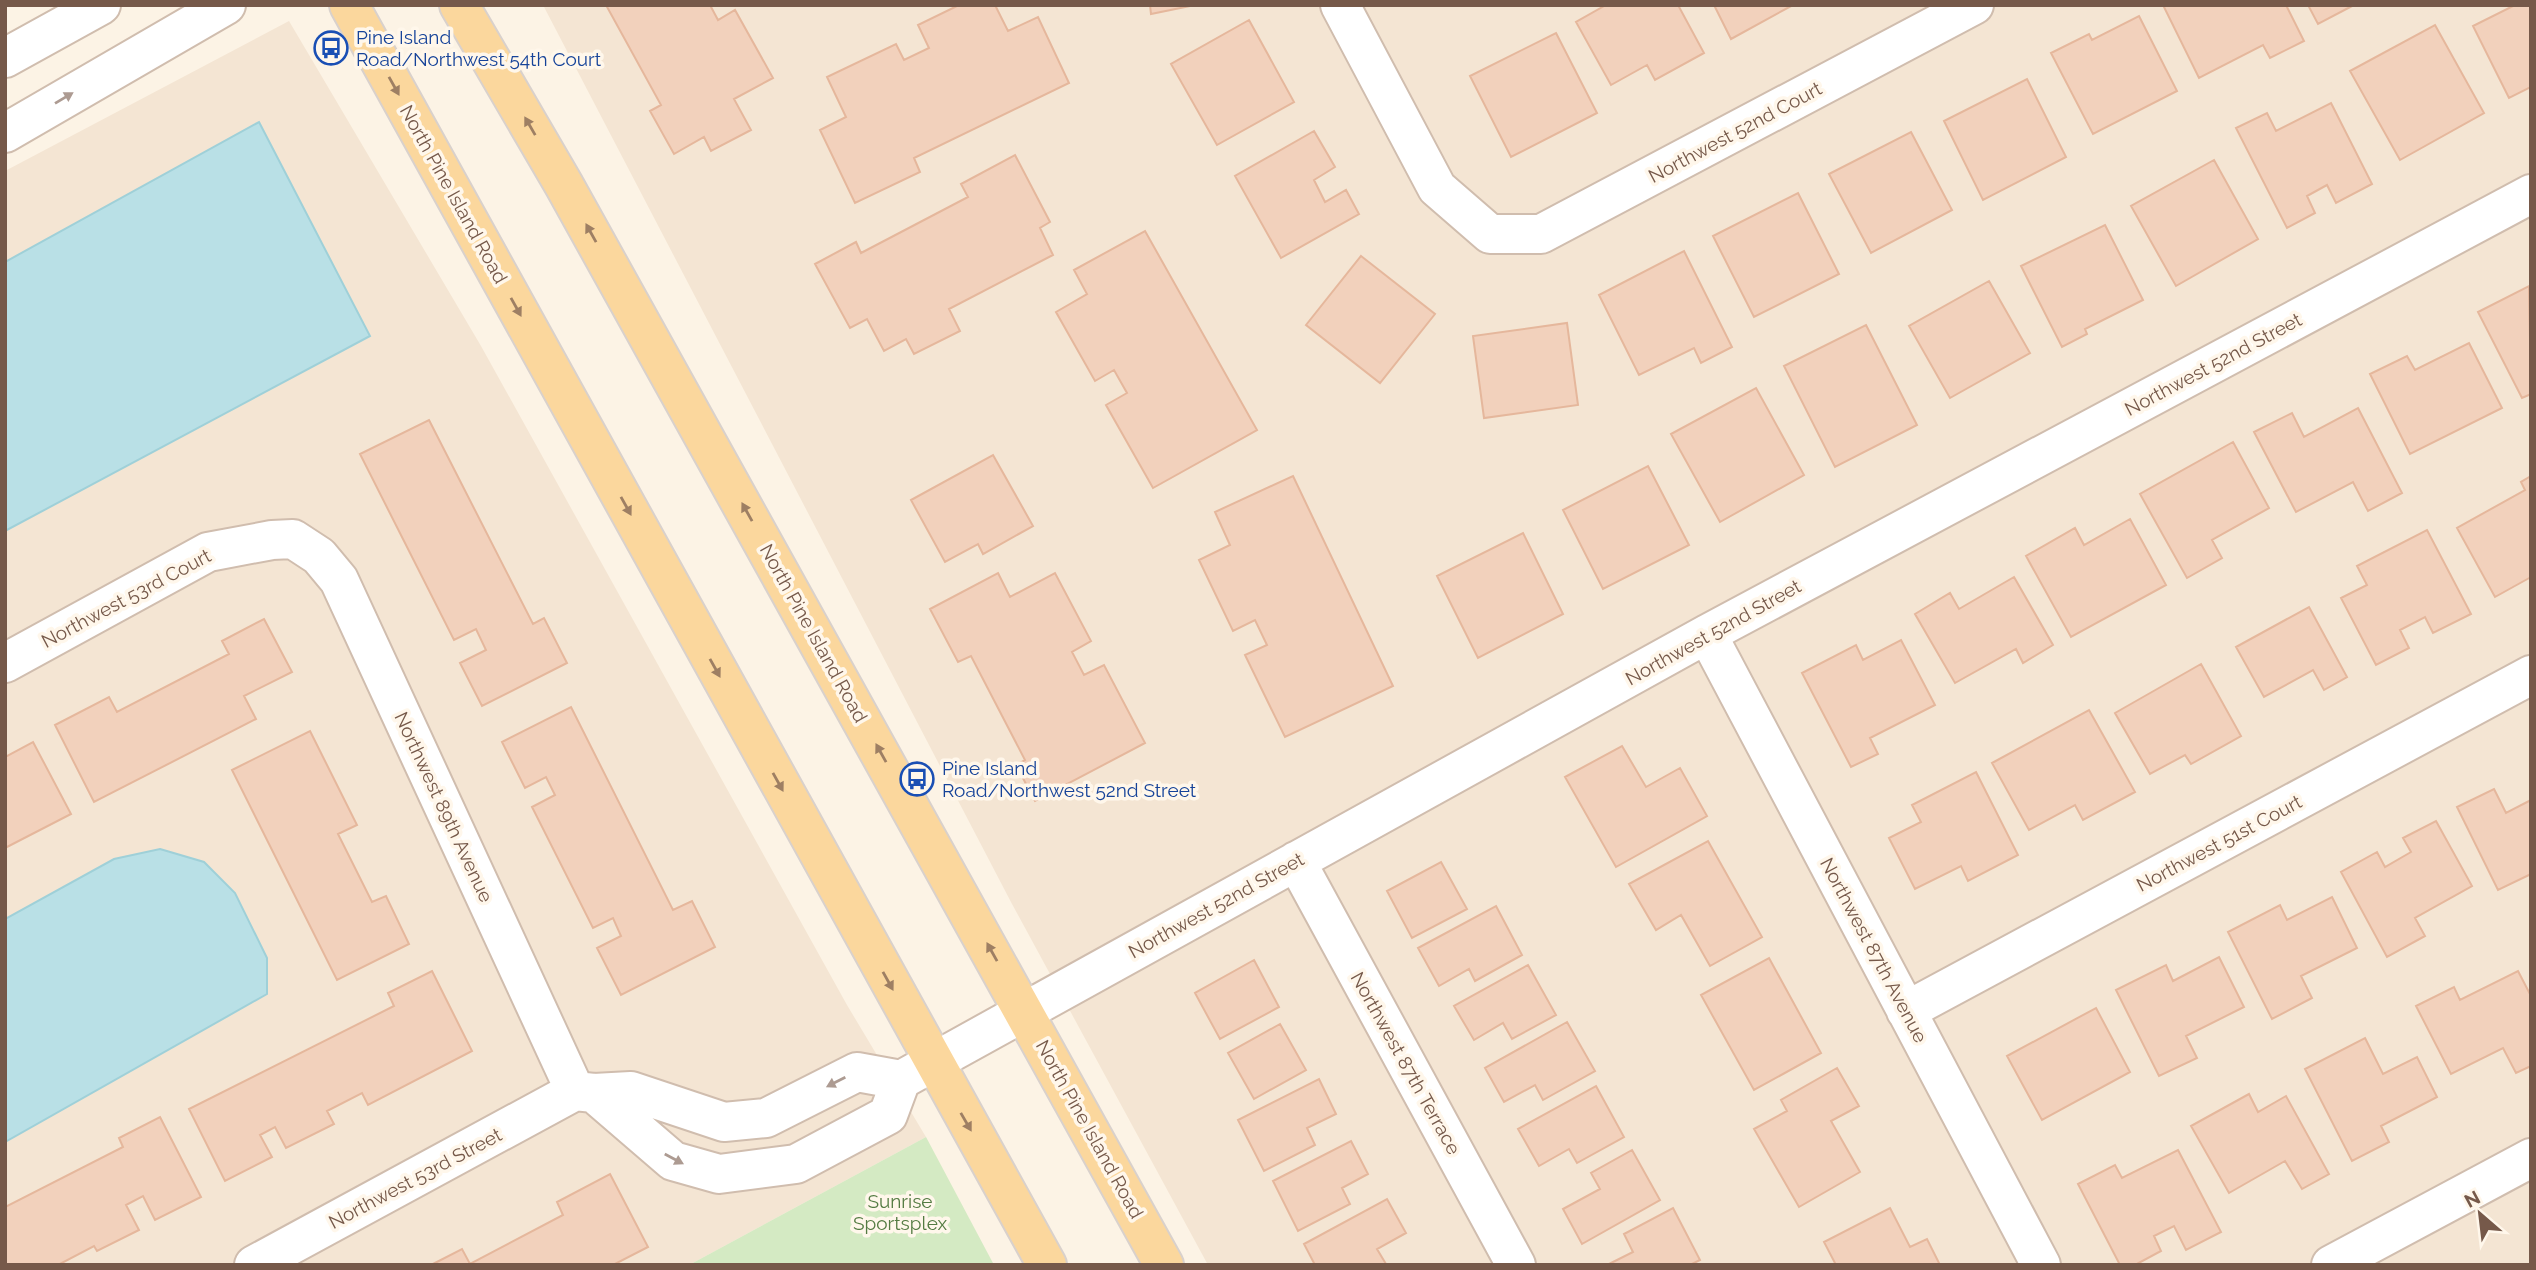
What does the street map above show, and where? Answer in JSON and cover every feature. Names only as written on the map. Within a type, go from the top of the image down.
[{"type":"main road","name":"North Pine Island Road","points":[[349,5],[917,1071],[1047,1265]]},
{"type":"main road","name":"North Pine Island Road","points":[[459,5],[571,197],[1026,1012],[1164,1265]]},
{"type":"street","points":[[5,58],[101,5]]},
{"type":"street","points":[[5,133],[226,5]]},
{"type":"street","name":"Northwest 52nd Court","points":[[1340,5],[1437,188],[1490,234],[1541,234],[1974,5]]},
{"type":"street","name":"Northwest 52nd Street","points":[[917,1071],[1707,634],[2531,194]]},
{"type":"street","name":"Northwest 53rd Court","points":[[5,663],[208,552],[272,540],[293,539]]},
{"type":"street","name":"Northwest 89th Avenue","points":[[293,539],[319,556],[340,580],[585,1092]]},
{"type":"street","name":"Northwest 87th Avenue","points":[[1707,634],[2041,1265]]},
{"type":"street","name":"Northwest 51st Court","points":[[1906,1011],[2531,675]]},
{"type":"street","name":"Northwest 87th Terrace","points":[[1296,861],[1516,1265]]},
{"type":"street","points":[[585,1092],[673,1161],[719,1174],[796,1164],[888,1115],[917,1071]]},
{"type":"street","points":[[585,1092],[631,1091],[724,1122],[766,1118],[857,1072],[917,1071]]},
{"type":"street","name":"Northwest 53rd Street","points":[[254,1265],[585,1092]]},
{"type":"street","points":[[2332,1265],[2531,1158]]},
{"type":"shaded area","points":[[543,5],[2531,5],[2531,1265],[1208,1265],[1012,904]]},
{"type":"shaded area","points":[[289,21],[481,346],[847,1005],[926,1137],[689,1265],[5,1265],[5,171]]},
{"type":"green space","name":"Sunrise Sportsplex","points":[[926,1137],[994,1265],[689,1265]]},
{"type":"water","points":[[259,122],[370,336],[5,531],[5,262]]},
{"type":"water","points":[[160,849],[204,862],[235,893],[267,958],[267,994],[5,1142],[5,919],[114,859]]},
{"type":"building","points":[[606,5],[710,5],[718,20],[735,10],[773,78],[734,99],[751,130],[711,151],[704,137],[674,154],[650,111],[661,105]]},
{"type":"building","points":[[959,5],[995,5],[1008,31],[1038,17],[1069,83],[914,158],[920,172],[855,203],[820,130],[846,117],[827,77],[896,44],[904,60],[929,48],[918,25]]},
{"type":"building","points":[[1150,5],[1195,5],[1151,14]]},
{"type":"building","points":[[1606,5],[1678,5],[1704,53],[1655,80],[1647,65],[1611,85],[1576,22]]},
{"type":"building","points":[[1714,5],[1793,5],[1731,39]]},
{"type":"building","points":[[2163,5],[2286,5],[2304,41],[2270,58],[2263,45],[2199,78]]},
{"type":"building","points":[[2308,5],[2354,5],[2318,24]]},
{"type":"building","points":[[2515,5],[2531,5],[2531,87],[2509,98],[2473,26]]},
{"type":"building","points":[[2139,16],[2177,91],[2093,134],[2051,53],[2089,34],[2092,40]]},
{"type":"building","points":[[1249,20],[1294,102],[1217,145],[1171,64]]},
{"type":"building","points":[[2435,25],[2484,113],[2400,160],[2350,71]]},
{"type":"building","points":[[1556,33],[1597,113],[1511,157],[1470,76]]},
{"type":"building","points":[[2027,79],[2066,157],[1983,200],[1944,121]]},
{"type":"building","points":[[2331,103],[2372,184],[2336,203],[2327,185],[2307,196],[2315,213],[2287,228],[2236,128],[2267,113],[2276,131]]},
{"type":"building","points":[[1314,131],[1335,167],[1314,180],[1325,202],[1346,190],[1359,214],[1281,258],[1235,176]]},
{"type":"building","points":[[1911,132],[1952,210],[1871,253],[1829,174]]},
{"type":"building","points":[[1015,155],[1050,222],[1040,228],[1053,255],[949,309],[960,331],[914,354],[906,339],[884,351],[867,319],[850,328],[815,264],[856,242],[861,253],[968,197],[961,184]]},
{"type":"building","points":[[2214,160],[2258,239],[2176,286],[2131,206]]},
{"type":"building","points":[[1798,193],[1839,274],[1754,317],[1713,236]]},
{"type":"building","points":[[2105,225],[2143,300],[2085,329],[2087,334],[2062,347],[2021,266]]},
{"type":"building","points":[[1145,231],[1257,430],[1153,488],[1106,405],[1127,393],[1114,370],[1095,381],[1056,312],[1087,294],[1074,270]]},
{"type":"building","points":[[1684,251],[1732,347],[1701,363],[1694,348],[1639,375],[1599,295]]},
{"type":"building","points":[[1361,256],[1435,314],[1380,383],[1306,325]]},
{"type":"building","points":[[1989,281],[2030,353],[1950,398],[1909,326]]},
{"type":"building","points":[[2529,286],[2531,394],[2522,398],[2478,312]]},
{"type":"building","points":[[1567,323],[1578,405],[1484,418],[1473,336]]},
{"type":"building","points":[[1866,325],[1917,425],[1835,467],[1784,366]]},
{"type":"building","points":[[2469,343],[2502,408],[2410,454],[2370,374],[2407,356],[2415,370]]},
{"type":"building","points":[[1756,388],[1804,475],[1720,522],[1671,434]]},
{"type":"building","points":[[2358,408],[2402,493],[2368,511],[2353,482],[2296,512],[2254,432],[2292,413],[2304,437]]},
{"type":"building","points":[[429,420],[533,624],[544,618],[567,663],[482,706],[460,663],[486,650],[476,629],[454,640],[360,454]]},
{"type":"building","points":[[2233,442],[2269,508],[2212,540],[2222,558],[2187,578],[2140,494]]},
{"type":"building","points":[[993,455],[1033,526],[983,554],[978,544],[945,562],[911,500]]},
{"type":"building","points":[[1648,466],[1689,545],[1603,589],[1563,510]]},
{"type":"building","points":[[1293,476],[1393,686],[1285,737],[1245,655],[1267,645],[1255,620],[1233,631],[1199,560],[1230,545],[1215,512]]},
{"type":"building","points":[[2531,476],[2531,577],[2495,597],[2457,528],[2525,490],[2521,482]]},
{"type":"building","points":[[2130,519],[2166,585],[2071,637],[2026,556],[2075,528],[2084,545]]},
{"type":"building","points":[[2427,530],[2471,614],[2433,633],[2425,617],[2400,630],[2409,648],[2376,665],[2341,598],[2367,585],[2357,566]]},
{"type":"building","points":[[1523,533],[1563,614],[1478,658],[1437,576]]},
{"type":"building","points":[[998,573],[1010,597],[1055,573],[1091,641],[1072,652],[1084,675],[1104,665],[1145,743],[1035,801],[1016,765],[1025,760],[971,656],[958,662],[930,609]]},
{"type":"building","points":[[2014,577],[2053,645],[2023,663],[2016,649],[1955,683],[1915,614],[1950,593],[1959,609]]},
{"type":"building","points":[[2309,607],[2347,677],[2324,690],[2313,670],[2264,697],[2236,647]]},
{"type":"building","points":[[264,619],[292,672],[244,696],[256,719],[94,802],[55,725],[109,697],[117,712],[229,654],[222,641]]},
{"type":"building","points":[[1901,640],[1935,705],[1870,738],[1878,754],[1851,767],[1802,673],[1856,645],[1863,660]]},
{"type":"building","points":[[2201,664],[2241,736],[2191,764],[2185,755],[2150,774],[2115,713]]},
{"type":"building","points":[[571,707],[673,910],[692,901],[715,947],[621,995],[597,948],[621,936],[613,918],[593,928],[532,807],[555,795],[546,777],[525,788],[502,742]]},
{"type":"building","points":[[2089,710],[2135,792],[2083,820],[2075,805],[2029,830],[1992,763]]},
{"type":"building","points":[[310,731],[357,825],[338,834],[372,902],[386,896],[409,944],[337,980],[232,770]]},
{"type":"building","points":[[33,742],[71,814],[5,848],[5,757]]},
{"type":"building","points":[[1622,746],[1646,787],[1680,768],[1707,816],[1616,867],[1565,777]]},
{"type":"building","points":[[1976,772],[2018,855],[1968,881],[1961,866],[1915,889],[1889,838],[1921,822],[1912,805]]},
{"type":"building","points":[[2494,789],[2506,813],[2531,800],[2531,874],[2498,890],[2457,807]]},
{"type":"building","points":[[2436,821],[2472,886],[2415,918],[2425,936],[2387,957],[2341,872],[2377,852],[2385,867],[2411,852],[2403,838]]},
{"type":"building","points":[[1708,841],[1762,937],[1710,966],[1681,915],[1656,930],[1629,884]]},
{"type":"building","points":[[1441,862],[1467,909],[1412,938],[1387,891]]},
{"type":"building","points":[[2332,897],[2357,948],[2301,976],[2312,998],[2272,1019],[2228,932],[2280,905],[2287,920]]},
{"type":"building","points":[[1496,906],[1522,955],[1475,981],[1469,969],[1439,986],[1418,948]]},
{"type":"building","points":[[2219,957],[2244,1007],[2186,1036],[2197,1058],[2159,1076],[2116,990],[2166,965],[2173,981]]},
{"type":"building","points":[[1769,958],[1821,1053],[1754,1090],[1701,995]]},
{"type":"building","points":[[1254,960],[1279,1007],[1220,1039],[1195,993]]},
{"type":"building","points":[[1528,965],[1556,1015],[1512,1039],[1503,1023],[1474,1040],[1454,1006]]},
{"type":"building","points":[[432,971],[472,1051],[368,1105],[362,1093],[327,1111],[334,1124],[286,1148],[275,1127],[260,1135],[272,1157],[225,1181],[189,1109],[394,1006],[388,993]]},
{"type":"building","points":[[2518,971],[2531,996],[2531,1066],[2516,1073],[2503,1048],[2451,1074],[2416,1006],[2454,987],[2460,1000]]},
{"type":"building","points":[[2096,1008],[2130,1072],[2042,1120],[2007,1056]]},
{"type":"building","points":[[1567,1022],[1595,1071],[1543,1100],[1535,1085],[1504,1102],[1485,1068]]},
{"type":"building","points":[[1280,1024],[1306,1070],[1254,1099],[1228,1053]]},
{"type":"building","points":[[2365,1038],[2383,1074],[2417,1057],[2437,1097],[2381,1126],[2389,1142],[2352,1161],[2305,1069]]},
{"type":"building","points":[[1837,1068],[1859,1106],[1831,1121],[1860,1172],[1799,1207],[1754,1129],[1787,1111],[1781,1100]]},
{"type":"building","points":[[1319,1079],[1336,1114],[1307,1128],[1315,1145],[1264,1171],[1238,1120]]},
{"type":"building","points":[[1596,1086],[1624,1137],[1577,1163],[1569,1149],[1539,1166],[1518,1129]]},
{"type":"building","points":[[2249,1094],[2258,1112],[2286,1096],[2329,1174],[2302,1189],[2285,1161],[2229,1193],[2191,1126]]},
{"type":"building","points":[[160,1117],[201,1197],[155,1220],[143,1196],[126,1205],[139,1230],[97,1251],[94,1246],[58,1265],[5,1265],[5,1207],[123,1147],[119,1138]]},
{"type":"building","points":[[1351,1141],[1368,1174],[1342,1188],[1350,1204],[1298,1231],[1273,1181]]},
{"type":"building","points":[[1632,1150],[1660,1200],[1582,1244],[1563,1209],[1600,1189],[1591,1173]]},
{"type":"building","points":[[2178,1150],[2221,1232],[2186,1250],[2174,1226],[2154,1236],[2161,1251],[2135,1265],[2120,1265],[2078,1184],[2115,1165],[2122,1178]]},
{"type":"building","points":[[610,1174],[648,1247],[613,1265],[431,1265],[462,1249],[470,1264],[563,1215],[557,1202]]},
{"type":"building","points":[[1387,1199],[1406,1233],[1377,1249],[1386,1264],[1315,1265],[1304,1244]]},
{"type":"building","points":[[1673,1208],[1700,1260],[1690,1265],[1607,1265],[1633,1252],[1624,1234]]},
{"type":"building","points":[[1890,1208],[1910,1247],[1927,1239],[1940,1265],[1836,1265],[1824,1242]]},
{"type":"place","name":"Pine Island Road/Northwest 54th Court","points":[[331,48]]},
{"type":"place","name":"Pine Island Road/Northwest 52nd Street","points":[[917,779]]}]
